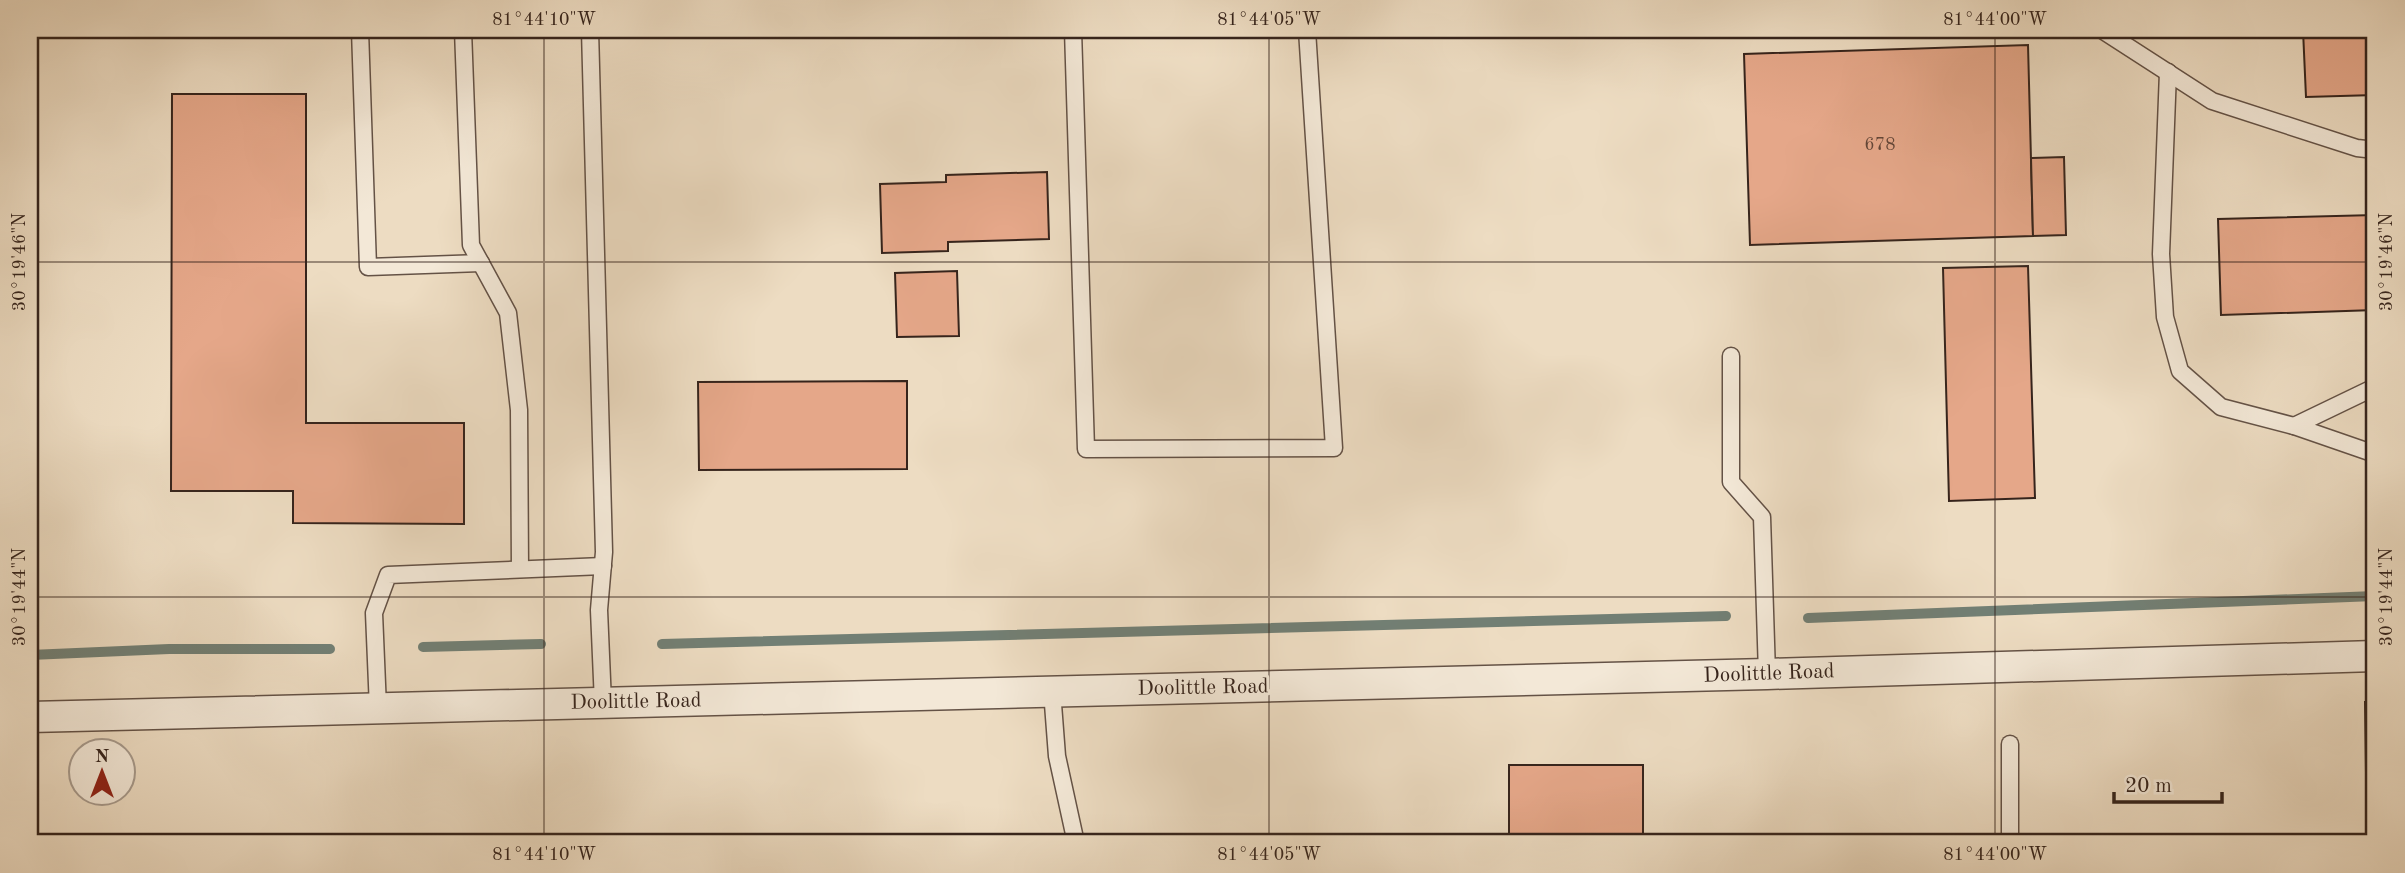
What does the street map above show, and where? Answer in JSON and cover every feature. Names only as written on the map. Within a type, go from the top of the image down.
[{"type":"street","name":"Doolittle Road","points":[[30,717],[1767,674],[2375,656]]},
{"type":"lane","points":[[360,30],[368,267],[481,263]]},
{"type":"lane","points":[[463,30],[471,245],[508,313],[519,410],[520,569]]},
{"type":"lane","points":[[590,30],[603,566],[599,610],[603,703]]},
{"type":"lane","points":[[1073,30],[1086,449],[1113,449],[1334,448],[1307,30]]},
{"type":"lane","points":[[2102,30],[2211,101],[2357,148],[2375,150]]},
{"type":"lane","points":[[2168,72],[2161,254],[2165,317],[2180,370],[2221,407],[2294,426],[2375,454]]},
{"type":"lane","points":[[1731,356],[1731,482],[1762,517],[1767,674]]},
{"type":"lane","points":[[2294,426],[2375,387]]},
{"type":"lane","points":[[378,708],[374,612],[388,575],[603,566]]},
{"type":"lane","points":[[1052,691],[1057,756],[1076,843]]},
{"type":"lane","points":[[2010,744],[2010,843]]},
{"type":"building","points":[[2303,30],[2375,30],[2375,95],[2306,97]]},
{"type":"building","points":[[2028,45],[2033,236],[1750,245],[1744,54]]},
{"type":"building","points":[[172,94],[306,94],[306,423],[464,423],[464,524],[293,523],[293,491],[171,491]]},
{"type":"building","points":[[2064,157],[2066,235],[2033,236],[2031,158]]},
{"type":"building","points":[[1047,172],[1049,239],[948,242],[948,251],[882,253],[880,184],[946,182],[946,175]]},
{"type":"building","points":[[2375,215],[2375,310],[2221,315],[2218,219]]},
{"type":"building","points":[[2028,266],[2035,498],[1949,501],[1943,268]]},
{"type":"building","points":[[957,271],[959,336],[897,337],[895,273]]},
{"type":"building","points":[[907,381],[907,469],[699,470],[698,382]]},
{"type":"building","points":[[2365,702],[2375,702],[2375,843],[2367,843]]},
{"type":"building","points":[[1509,765],[1643,765],[1643,843],[1509,843]]},
{"type":"waterway","points":[[1808,618],[2375,596]]},
{"type":"waterway","points":[[662,644],[1726,616]]},
{"type":"waterway","points":[[423,647],[541,644]]},
{"type":"waterway","points":[[30,655],[169,649],[330,649]]}]
